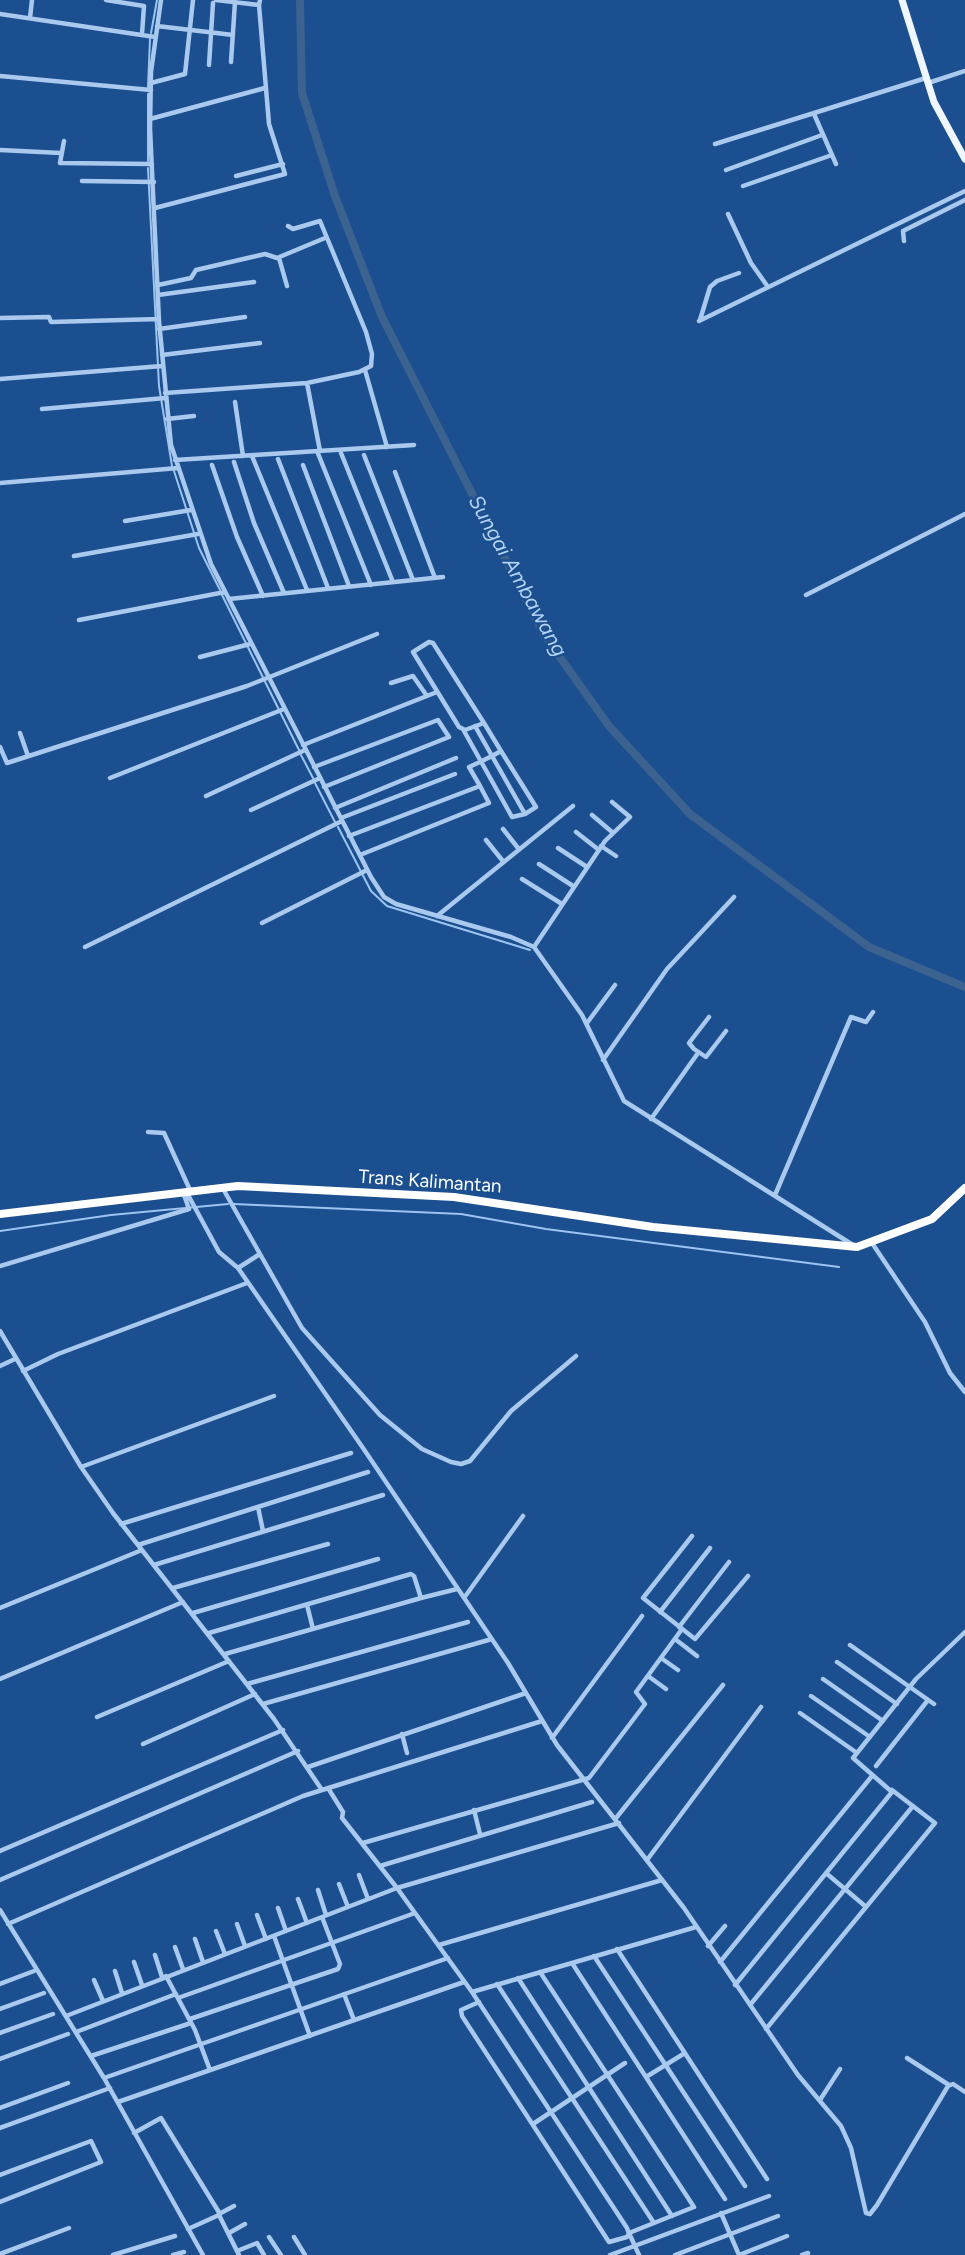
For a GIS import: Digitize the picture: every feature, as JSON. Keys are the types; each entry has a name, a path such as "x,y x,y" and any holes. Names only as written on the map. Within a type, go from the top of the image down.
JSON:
{"highway":[{"name":"Trans Kalimantan","path":"0,1214 221,1186 454,1197 653,1227 857,1247 872,1244 932,1219 965,1188"}],"main road":[{"path":"902,0 944,126 965,159"}],"street":[{"path":"30,18 32,0"},
{"path":"106,0 144,6 142,34"},
{"path":"161,0 155,37 150,119 159,329 167,419 175,460 198,534 281,711 314,767 316,780 324,787 360,855 363,872 388,900 521,940 534,947 587,1023 624,1101 857,1247"},
{"path":"151,83 185,74 193,0"},
{"path":"231,62 237,1"},
{"path":"155,208 285,174 270,131 260,5 237,1 215,2 209,65"},
{"path":"0,14 155,37"},
{"path":"157,26 233,35"},
{"path":"715,144 965,71"},
{"path":"0,76 151,90"},
{"path":"150,119 265,88"},
{"path":"814,114 836,164"},
{"path":"726,170 822,135"},
{"path":"64,141 60,163 152,164"},
{"path":"0,150 61,153"},
{"path":"743,186 832,155"},
{"path":"236,176 283,164"},
{"path":"82,181 154,182"},
{"path":"738,273 717,281 710,287 699,321 965,191"},
{"path":"904,241 903,230 965,200"},
{"path":"728,214 751,263 768,286"},
{"path":"42,410 307,383 365,370 372,359 366,332 318,220 293,229 288,226"},
{"path":"158,285 191,278 196,270 265,254 279,258 325,238"},
{"path":"279,258 287,286"},
{"path":"158,295 254,282"},
{"path":"0,318 49,317 51,322 159,319"},
{"path":"159,329 245,317"},
{"path":"162,355 260,343"},
{"path":"0,379 162,366"},
{"path":"365,370 387,447"},
{"path":"307,383 319,451 371,585"},
{"path":"235,402 243,456"},
{"path":"167,419 194,416"},
{"path":"175,460 414,445"},
{"path":"341,453 393,582"},
{"path":"364,455 413,580"},
{"path":"252,456 307,590"},
{"path":"278,459 328,588"},
{"path":"234,462 254,523 284,593"},
{"path":"212,465 237,537 263,596"},
{"path":"303,465 349,586"},
{"path":"0,483 177,468"},
{"path":"395,472 435,578"},
{"path":"125,521 191,510"},
{"path":"806,595 965,514"},
{"path":"74,556 198,534"},
{"path":"229,599 443,578"},
{"path":"79,620 225,592"},
{"path":"0,747 5,763 265,679 377,634"},
{"path":"429,642 433,643 536,804 536,808 513,818 464,730 437,692 413,652 429,642"},
{"path":"201,657 250,644"},
{"path":"391,682 413,676 427,696"},
{"path":"206,796 302,749 437,692"},
{"path":"110,778 281,711"},
{"path":"314,767 438,720 449,737 324,787"},
{"path":"464,730 484,723"},
{"path":"475,726 525,814"},
{"path":"20,733 27,756"},
{"path":"360,855 488,805 470,767 501,751"},
{"path":"334,808 456,758"},
{"path":"85,947 341,820 454,774"},
{"path":"251,810 316,780"},
{"path":"349,836 480,786"},
{"path":"534,947 600,848 612,832 630,817 611,802"},
{"path":"436,916 572,806"},
{"path":"592,815 612,832"},
{"path":"503,829 518,848"},
{"path":"576,832 616,856"},
{"path":"486,840 502,860"},
{"path":"558,848 587,867"},
{"path":"539,864 573,886"},
{"path":"262,923 363,872"},
{"path":"522,879 562,904"},
{"path":"603,1061 667,969 734,897"},
{"path":"587,1023 615,985"},
{"path":"775,1195 851,1017 866,1022 873,1012"},
{"path":"709,1017 689,1044 698,1053 706,1057 726,1031"},
{"path":"651,1119 698,1053"},
{"path":"148,1132 164,1133 190,1205 219,1252 238,1268 492,1639 552,1738 662,1880 797,2075 848,2139 866,2213 869,2214 949,2085"},
{"path":"221,1186 302,1328 380,1415 422,1449 451,1462 461,1464 470,1461 511,1411 576,1356"},
{"path":"0,1266 190,1205"},
{"path":"872,1244 925,1322 950,1373 965,1392"},
{"path":"238,1268 260,1254"},
{"path":"23,1371 58,1354 247,1283"},
{"path":"0,1332 81,1467 121,1524 283,1730 343,1812 342,1818 465,1981 629,2233 639,2255"},
{"path":"0,1366 15,1359"},
{"path":"81,1467 139,1443 274,1396"},
{"path":"121,1524 351,1453"},
{"path":"138,1545 368,1472"},
{"path":"154,1565 383,1495"},
{"path":"258,1507 263,1531"},
{"path":"464,1598 523,1516"},
{"path":"692,1536 643,1598 680,1628 698,1640 748,1576"},
{"path":"173,1588 328,1544"},
{"path":"660,1612 710,1548"},
{"path":"0,1608 142,1550"},
{"path":"193,1613 378,1559"},
{"path":"363,1843 589,1778 645,1704 636,1692 729,1562"},
{"path":"209,1633 411,1574 421,1598"},
{"path":"225,1654 457,1589"},
{"path":"0,1679 183,1602"},
{"path":"307,1605 313,1629"},
{"path":"552,1738 642,1616"},
{"path":"247,1684 468,1622"},
{"path":"766,2029 935,1823 853,1762 857,1753 910,1687 965,1632"},
{"path":"263,1704 492,1639"},
{"path":"674,1639 696,1656"},
{"path":"850,1645 934,1704"},
{"path":"661,1658 678,1670"},
{"path":"97,1717 229,1661"},
{"path":"837,1662 897,1704"},
{"path":"648,1676 666,1689"},
{"path":"823,1679 883,1721"},
{"path":"66,2016 397,1888 618,1821 723,1685"},
{"path":"308,1767 402,1733 527,1693"},
{"path":"143,1744 255,1694"},
{"path":"811,1696 870,1737"},
{"path":"876,1766 928,1700"},
{"path":"647,1860 761,1707"},
{"path":"800,1713 857,1753"},
{"path":"8,1924 325,1789 542,1721"},
{"path":"0,1852 283,1730"},
{"path":"402,1733 407,1753"},
{"path":"0,1880 298,1751"},
{"path":"720,1963 872,1776"},
{"path":"735,1985 892,1790"},
{"path":"380,1866 592,1802"},
{"path":"750,2005 914,1806"},
{"path":"474,1810 480,1834"},
{"path":"826,1873 866,1906"},
{"path":"359,1875 368,1899"},
{"path":"439,1945 662,1880"},
{"path":"339,1884 348,1907"},
{"path":"91,2056 339,1968 317,1890"},
{"path":"298,1899 307,1923"},
{"path":"278,1908 286,1931"},
{"path":"0,1910 110,2088 203,2255"},
{"path":"76,2032 415,1913"},
{"path":"257,1915 266,1939"},
{"path":"237,1924 246,1946"},
{"path":"708,1946 725,1926"},
{"path":"472,1992 696,1927"},
{"path":"216,1931 225,1954"},
{"path":"274,1936 310,2036"},
{"path":"195,1939 203,1962"},
{"path":"175,1947 183,1969"},
{"path":"617,1949 768,2179"},
{"path":"155,1955 164,1977 177,1996 201,2044 210,2070"},
{"path":"594,1956 745,2186"},
{"path":"104,2078 448,1958"},
{"path":"134,1962 142,1985"},
{"path":"572,1963 725,2199"},
{"path":"0,1984 34,1971"},
{"path":"115,1971 122,1993"},
{"path":"479,2002 460,2013 609,2242 627,2237 629,2233 694,2207 540,1972"},
{"path":"518,1978 672,2216"},
{"path":"94,1980 103,2001"},
{"path":"118,2102 465,1981"},
{"path":"497,1984 654,2223"},
{"path":"0,2009 44,1993"},
{"path":"344,1994 354,2020"},
{"path":"0,2033 52,2014"},
{"path":"0,2059 68,2034"},
{"path":"646,2077 685,2053"},
{"path":"907,2058 965,2092"},
{"path":"533,2124 625,2063"},
{"path":"820,2101 840,2069"},
{"path":"0,2108 68,2083"},
{"path":"0,2128 110,2088"},
{"path":"134,2133 161,2118 219,2214 238,2253 256,2243 264,2255"},
{"path":"0,2175 91,2141 101,2162 0,2202"},
{"path":"610,2255 769,2196"},
{"path":"188,2228 234,2206"},
{"path":"721,2213 739,2255 787,2236"},
{"path":"675,2255 778,2216"},
{"path":"229,2233 245,2224"},
{"path":"0,2254 69,2228"},
{"path":"113,2255 175,2236"},
{"path":"269,2237 281,2255"},
{"path":"294,2237 305,2255"},
{"path":"173,2255 184,2252"}],"waterway":[{"path":"151,33 157,0"},
{"name":"Sungai Ambawang","path":"300,0 302,93 335,196 382,317 544,635 609,726 690,814 869,947 965,987"},
{"path":"148,87 150,39"},
{"path":"148,94 148,161"},
{"path":"148,168 159,386 172,466"},
{"path":"174,471 199,548 220,590"},
{"path":"222,595 299,750"},
{"path":"301,755 313,778"},
{"path":"315,783 335,822"},
{"path":"338,827 371,891 387,906 530,950"},
{"path":"0,1231 111,1215 228,1204"},
{"path":"234,1204 461,1214 546,1229 839,1267"}]}
